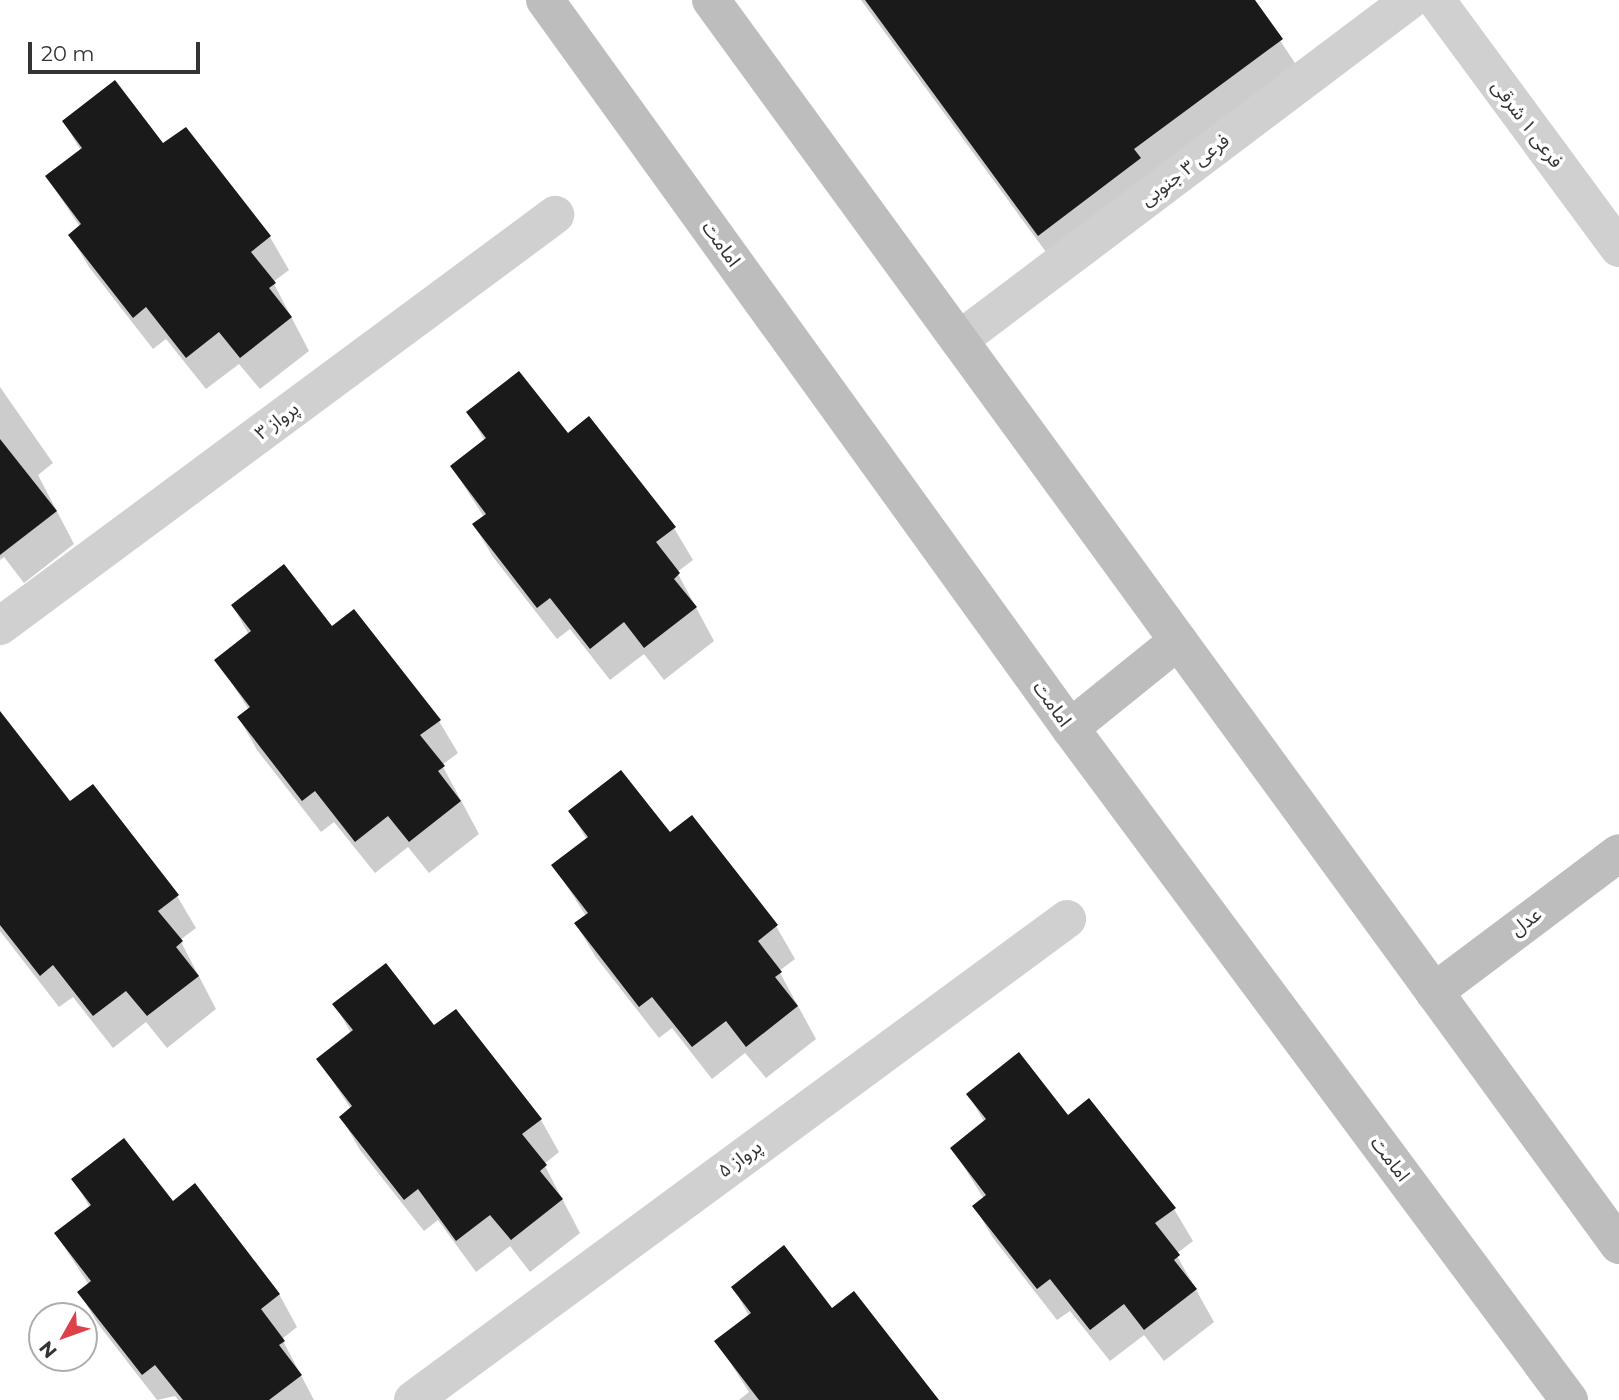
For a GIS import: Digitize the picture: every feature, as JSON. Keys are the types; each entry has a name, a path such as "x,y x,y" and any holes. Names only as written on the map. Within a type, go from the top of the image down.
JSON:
{"main road":[{"name":"امامت","path":"545,0 1070,729 1569,1400"},
{"path":"711,0 1619,1245"},
{"path":"1070,729 1178,641"},
{"name":"عدل","path":"1434,992 1619,853"}],"street":[{"name":"فرعی ۳ جنوبی","path":"959,340 1410,0"},
{"name":"فرعی ۱ شرقی","path":"1436,0 1619,248"},
{"name":"پرواز ۳","path":"0,626 555,215"},
{"name":"پرواز ۵","path":"414,1400 1067,919"}],"building":[{"path":"865,0 1255,0 1283,39 1134,149 1141,158 1038,236"},
{"path":"115,80 163,143 186,127 271,236 251,252 276,283 269,288 292,317 240,358 219,332 186,358 146,307 133,318 68,235 81,224 45,176 82,148 62,121"},
{"path":"519,371 568,433 589,416 676,527 656,542 680,573 674,579 697,607 644,648 624,622 590,649 550,598 537,608 472,524 486,514 450,466 486,438 466,412"},
{"path":"0,439 57,511 0,555"},
{"path":"284,564 332,626 354,609 441,720 420,735 445,766 438,771 461,801 409,842 388,816 355,842 315,791 302,801 237,717 250,707 214,660 251,631 231,605"},
{"path":"0,711 70,801 93,784 179,895 158,911 183,941 176,947 199,976 147,1016 126,991 93,1016 53,965 40,976 0,925"},
{"path":"621,770 670,832 692,815 778,925 758,941 782,972 775,977 798,1006 746,1047 726,1021 692,1047 652,997 639,1007 574,923 588,913 551,865 588,837 568,811"},
{"path":"386,963 434,1025 456,1009 542,1119 522,1134 547,1165 540,1171 563,1199 511,1240 490,1215 456,1241 418,1189 404,1200 339,1117 352,1106 316,1059 353,1030 332,1004"},
{"path":"1019,1052 1068,1115 1089,1098 1176,1208 1155,1223 1180,1255 1174,1260 1197,1289 1144,1330 1124,1304 1090,1330 1050,1279 1037,1289 972,1206 986,1195 950,1148 986,1119 966,1094"},
{"path":"124,1138 173,1201 195,1183 280,1294 261,1309 285,1341 279,1345 302,1375 269,1400 183,1400 155,1365 142,1375 98,1319 98,1302 85,1302 77,1292 91,1281 54,1233 91,1205 71,1179"},
{"path":"784,1245 832,1308 854,1291 939,1400 759,1400 714,1341 751,1313 731,1287"}]}
